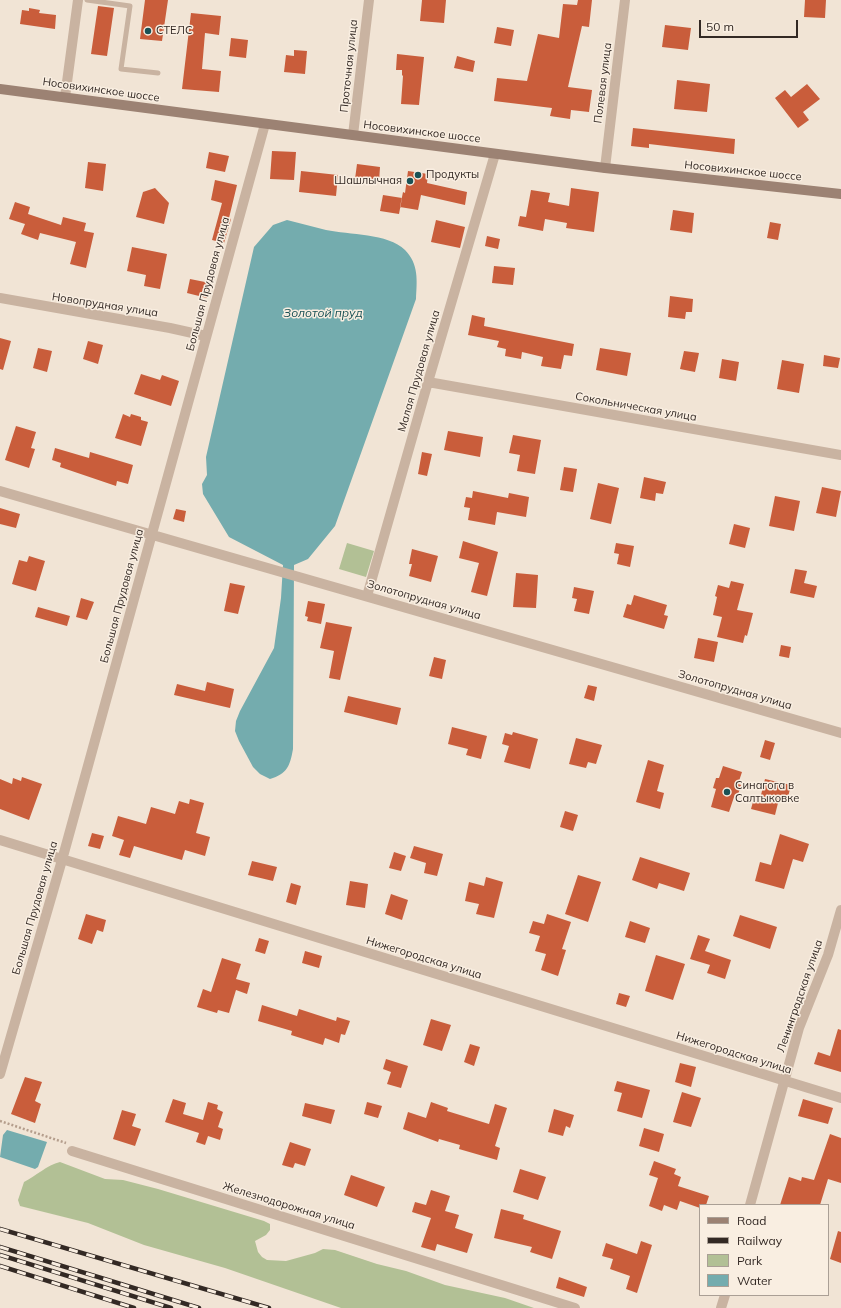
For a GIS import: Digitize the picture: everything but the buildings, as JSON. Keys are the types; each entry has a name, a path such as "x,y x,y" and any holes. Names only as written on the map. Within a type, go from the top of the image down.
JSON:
{"main road":[{"name":"Носовихинское шоссе","path":"0,88 353,136 605,168 841,194"}],"street":[{"path":"65,97 78,0"},
{"name":"Проточная улица","path":"353,136 368,0"},
{"name":"Полевая улица","path":"605,168 624,0"},
{"name":"Большая Прудовая улица","path":"0,1074 62,860 265,124"},
{"name":"Малая Прудовая улица","path":"368,596 428,382 495,154"},
{"name":"Новопрудная улица","path":"0,298 170,328 206,336"},
{"name":"Сокольническая улица","path":"428,382 841,455"},
{"name":"Золотопрудная улица","path":"0,491 841,733"},
{"name":"Нижегородская улица","path":"0,840 841,1098"},
{"name":"Ленинградская улица","path":"750,1204 799,1028 828,955 841,910"},
{"name":"Железнодорожная улица","path":"72,1151 575,1308"},
{"path":"721,1308 725,1296"}],"lane":[{"path":"87,0 130,6 121,69 158,73"}],"path":[{"path":"0,1121 65,1142 72,1151"}],"green space":[{"path":"347,543 374,551 366,577 339,569"},
{"path":"60,1162 105,1179 123,1180 158,1189 264,1221 270,1224 270,1230 266,1235 255,1241 258,1252 267,1260 286,1261 315,1253 323,1249 335,1250 377,1264 406,1271 445,1285 505,1298 534,1308 341,1308 225,1268 144,1245 88,1223 20,1206 18,1200 24,1182 55,1163"}],"water":[{"name":"Золотой пруд","path":"287,220 335,232 389,240 398,244 410,255 413,261 417,286 416,299 335,526 308,559 294,565 293,749 291,760 284,772 270,779 260,774 253,767 235,731 236,721 240,711 274,648 281,598 283,565 229,537 203,494 202,484 207,475 206,457 254,247 273,225"},
{"path":"7,1130 47,1142 38,1167 35,1169 0,1157 3,1135"}],"railway":[{"path":"0,1229 269,1308"},
{"path":"0,1247 199,1308"},
{"path":"0,1255 171,1308"},
{"path":"0,1266 134,1308"}],"place":[{"name":"СТЕЛС","path":"148,31"},
{"name":"Продукты","path":"418,175"},
{"name":"Шашлычная","path":"410,181"},
{"name":"Синагога в Салтыковке","path":"727,792"}]}
